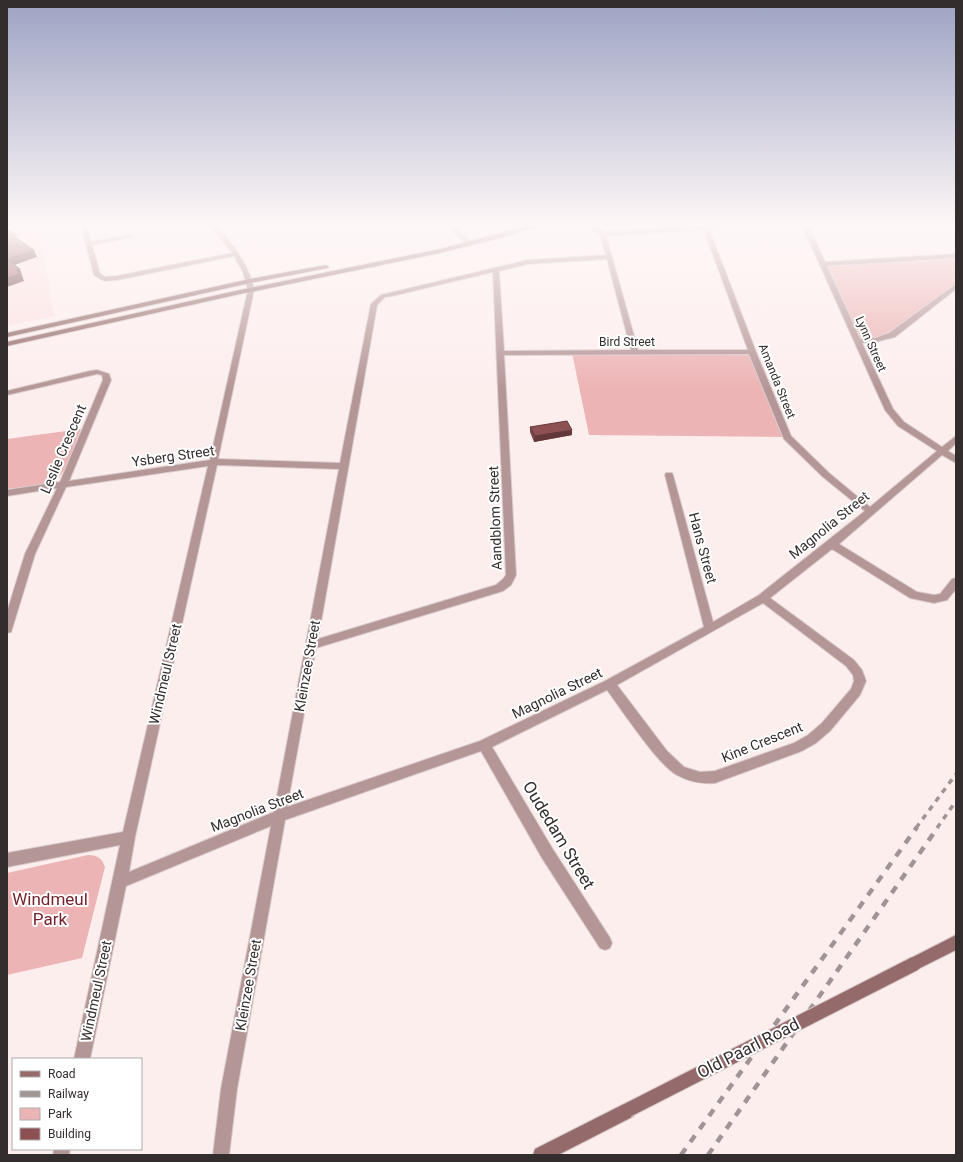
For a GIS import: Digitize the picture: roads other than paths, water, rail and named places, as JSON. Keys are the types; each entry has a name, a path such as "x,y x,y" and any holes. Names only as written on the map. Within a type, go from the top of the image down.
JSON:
{"street":[{"path":"7,334 260,279"},
{"path":"7,344 298,279"},
{"name":"Kleinzee Street","path":"221,1155 229,1089 374,304 383,296 453,279"},
{"name":"Aandblom Street","path":"311,645 499,588 507,582 511,575 512,563 497,279"},
{"path":"615,279 634,353"},
{"name":"Amanda Street","path":"722,279 787,437 826,475 870,511"},
{"name":"Lynn Street","path":"831,279 889,410 900,424 956,460"},
{"name":"Windmeul Street","path":"82,1058 120,882 128,837 214,462 251,290 250,281"},
{"path":"857,341 875,340 892,335 956,286"},
{"name":"Bird Street","path":"501,353 752,352"},
{"name":"Leslie Crescent","path":"7,392 90,373 101,373 107,376 107,380 62,485 30,554 7,629"},
{"name":"Magnolia Street","path":"120,882 280,816 484,745 609,684 710,629 763,598 832,544 956,439"},
{"name":"Ysberg Street","path":"7,493 214,462 344,466"},
{"name":"Hans Street","path":"668,475 710,629"},
{"path":"832,544 914,595 934,599 943,597 956,582"},
{"name":"Kine Crescent","path":"609,684 663,755 680,771 700,778 715,777 798,747 812,739 826,727 856,692 860,681 858,673 850,663 763,598"},
{"name":"Oudedam Street","path":"484,745 547,853 605,943"},
{"path":"7,860 128,837"},
{"name":"Old Paarl Road","path":"541,1155 956,942"}],"railway":[{"path":"916,828 956,774"},
{"path":"937,828 956,801"},
{"path":"681,1155 917,827"},
{"path":"708,1155 938,827"}],"park label":[{"name":"Windmeul Park","path":"50,909"}]}
